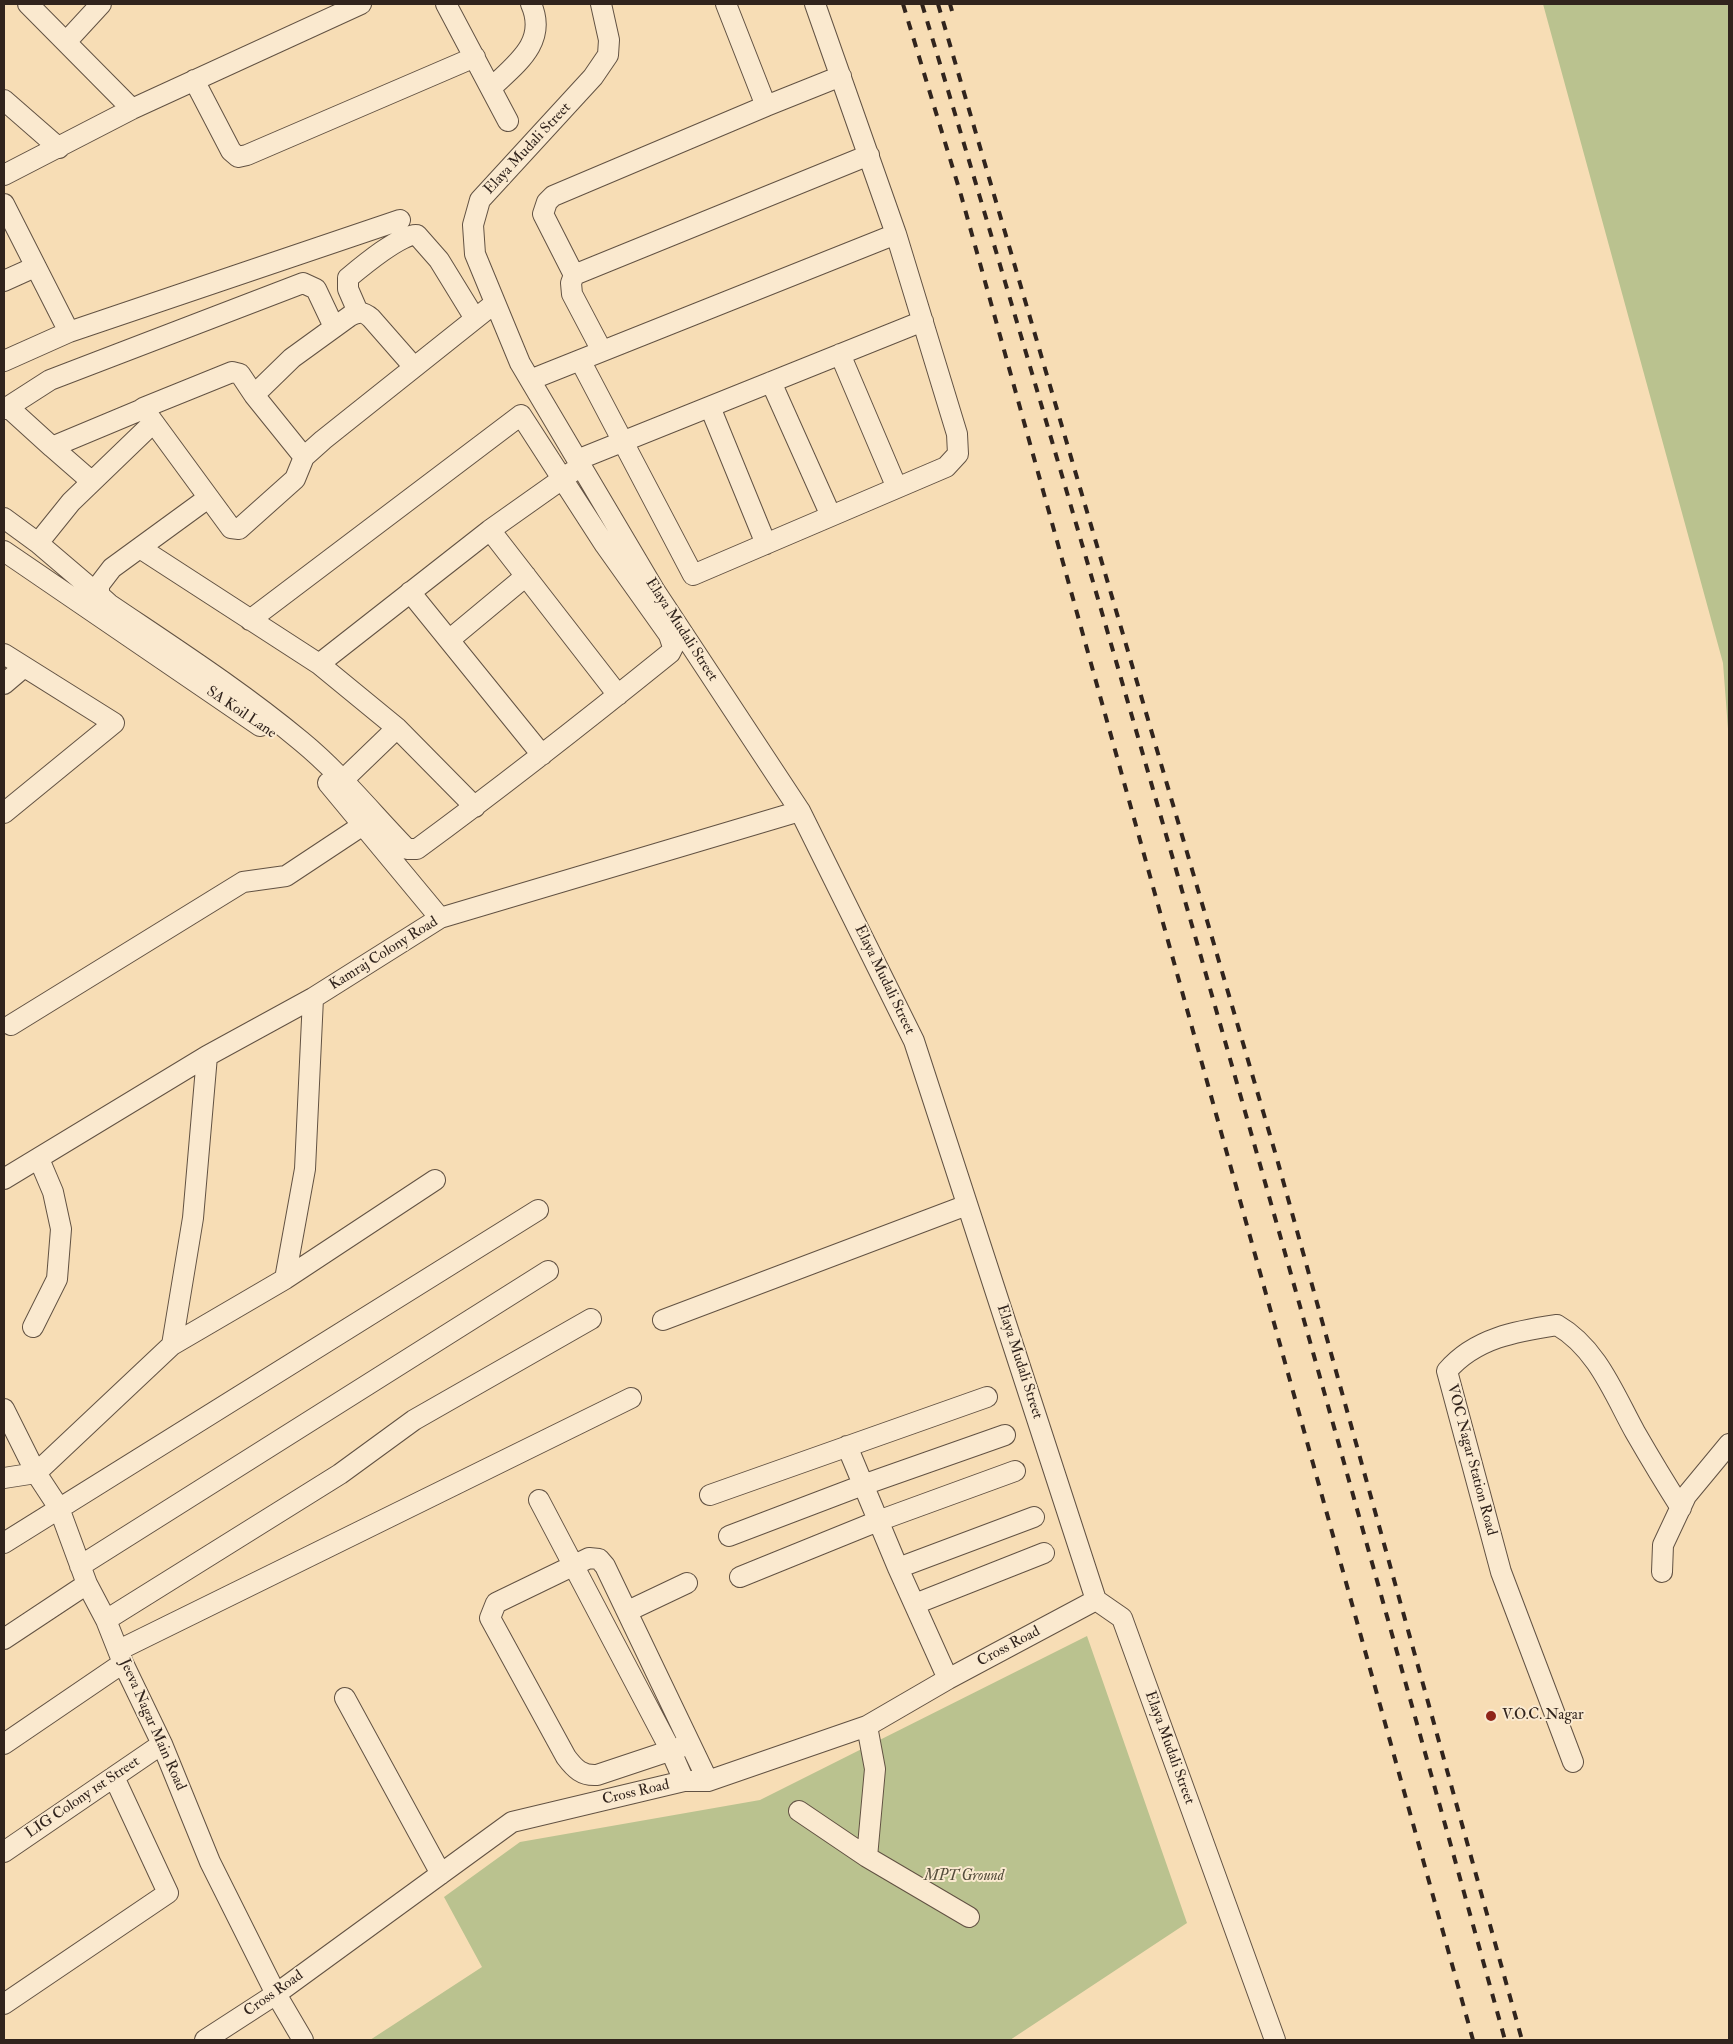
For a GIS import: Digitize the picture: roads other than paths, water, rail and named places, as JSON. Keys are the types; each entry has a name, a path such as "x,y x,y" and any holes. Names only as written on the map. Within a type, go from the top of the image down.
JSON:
{"street":[{"path":"28,4 132,109"},
{"path":"66,42 101,4"},
{"path":"4,175 132,109 360,4"},
{"path":"446,4 508,121"},
{"path":"491,88 524,56 535,37 538,24 531,4"},
{"name":"Elaya Mudali Street","path":"601,4 610,40 608,55 594,77 480,200 473,225 475,254 520,363 655,591 800,811 914,1041 1096,1600 1122,1618 1275,2040"},
{"path":"726,4 766,106"},
{"path":"580,360 693,575 946,467 958,454 957,434 896,234 815,4"},
{"path":"194,80 231,151 238,157 247,155 475,57"},
{"path":"574,275 543,214 547,202 553,196 841,76"},
{"path":"4,100 58,148"},
{"path":"602,352 572,294 571,283 574,275 869,155"},
{"path":"4,204 68,332"},
{"path":"4,361 68,332 400,220"},
{"path":"358,312 348,289 348,278 399,241 412,234 417,235 439,260 474,317"},
{"path":"530,380 896,234"},
{"path":"4,281 35,267"},
{"path":"91,482 6,408 50,380 303,283 316,289 334,327"},
{"path":"148,416 231,528 239,529 295,479 304,457 323,440 474,317 495,303"},
{"path":"254,395 292,358 358,312 365,313 371,318 414,367"},
{"path":"318,664 490,530 562,479 579,463 623,442 923,321"},
{"path":"840,354 897,488"},
{"path":"52,447 148,416 232,372 240,374 254,395 304,457"},
{"path":"771,382 830,516"},
{"path":"710,407 766,544"},
{"path":"4,518 38,542 109,604 221,681 301,741 343,780 407,849 412,851 475,807 618,695 670,653 672,642 521,415 250,620"},
{"path":"38,542 148,416"},
{"path":"99,595 99,585 112,568 208,498"},
{"path":"490,530 618,695"},
{"path":"140,548 318,664 397,728 475,807"},
{"name":"SA Koil Lane","path":"4,551 308,759 440,918"},
{"path":"449,640 526,576"},
{"path":"410,592 542,755"},
{"path":"4,654 114,723 4,813"},
{"path":"4,684 24,667"},
{"path":"343,780 397,728"},
{"name":"Kamraj Colony Road","path":"4,1179 207,1056 313,998 440,918 800,811"},
{"path":"11,1025 243,882 286,876 362,825"},
{"path":"286,1278 305,1169 313,998"},
{"path":"172,1345 193,1218 207,1056"},
{"path":"33,1327 57,1279 61,1229 53,1192 39,1159"},
{"path":"4,1478 36,1473 172,1345 286,1278 435,1180"},
{"path":"663,1320 967,1205"},
{"path":"4,1543 538,1210"},
{"path":"4,1639 84,1575 548,1271"},
{"path":"106,1620 340,1474 414,1420 591,1319"},
{"name":"VOC Nagar Station Road","path":"1573,1762 1501,1572 1447,1371 1456,1360 1484,1342 1503,1335 1557,1326 1574,1335 1594,1358 1654,1466 1680,1508"},
{"path":"710,1495 987,1397"},
{"path":"4,1744 121,1656 632,1398"},
{"name":"Jeeva Nagar Main Road","path":"4,1409 36,1473 59,1508 84,1575 162,1744 210,1862 276,1994 303,2040"},
{"path":"729,1536 863,1484 1005,1435"},
{"path":"1662,1572 1663,1545 1686,1496 1729,1444"},
{"path":"847,1446 898,1568 948,1679"},
{"path":"740,1577 878,1521 1015,1471"},
{"path":"539,1500 670,1750 684,1781"},
{"path":"898,1568 1034,1517"},
{"path":"915,1604 1044,1553"},
{"path":"690,1744 597,1775 587,1776 575,1769 566,1757 490,1618 496,1603 574,1567 589,1558 599,1559 605,1566 628,1611 708,1781"},
{"path":"628,1611 687,1584"},
{"name":"Cross Road","path":"205,2040 276,1994 512,1822 684,1781 708,1781 867,1726 948,1679 1096,1600"},
{"path":"344,1698 441,1874"},
{"path":"867,1726 875,1769 868,1857"},
{"name":"LIG Colony 1st Street","path":"4,1852 162,1744"},
{"path":"4,2004 168,1893 114,1777"},
{"path":"799,1810 868,1857 969,1917"}],"railway":[{"path":"903,4 961,195 1473,2040"},
{"path":"922,4 1073,512 1146,766 1291,1275 1505,2040"},
{"path":"938,4 1277,1159 1522,2040"},
{"path":"950,4 952,11"}],"place":[{"name":"V.O.C. Nagar","path":"1491,1716"}],"park label":[{"name":"MPT Ground","path":"964,1877"}]}
